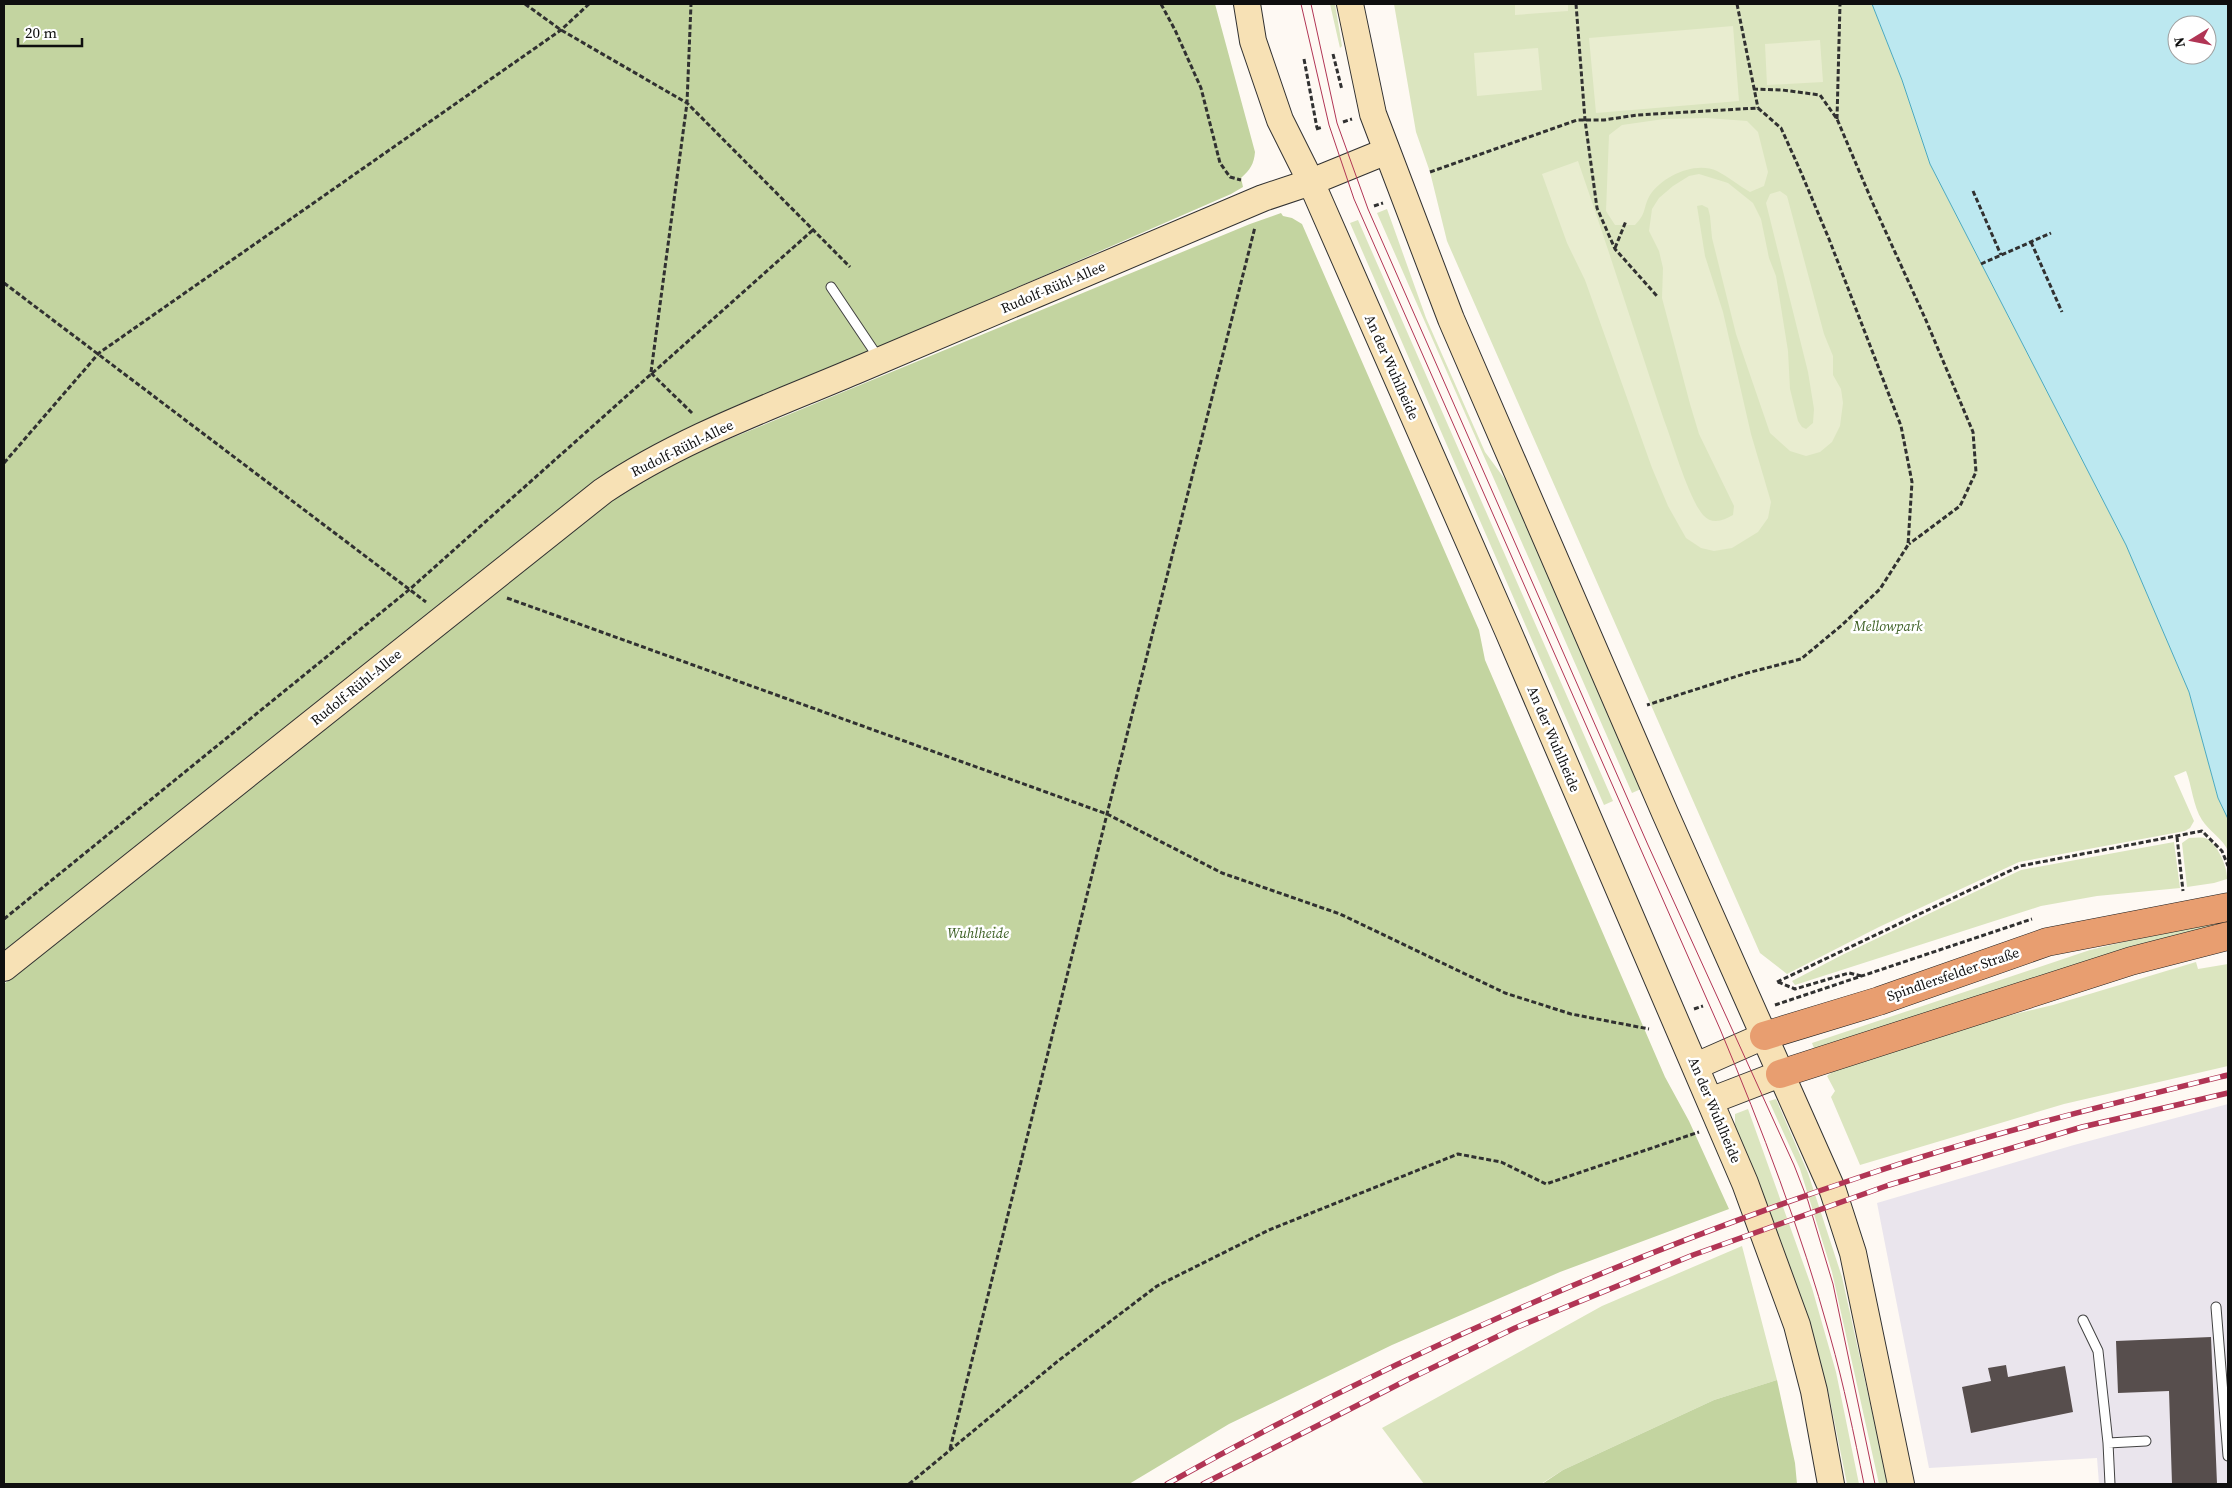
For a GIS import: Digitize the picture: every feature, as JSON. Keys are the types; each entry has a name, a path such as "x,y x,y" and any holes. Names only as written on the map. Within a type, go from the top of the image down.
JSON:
{"highway":[{"name":"Spindlersfelder Straße","path":"1764,1036 1879,1001 2047,942 2223,908"},
{"path":"1780,1074 2131,961 2226,937"}],"main road":[{"name":"An der Wuhlheide","path":"1246,4 1253,41 1280,120 1311,182 1508,631 1745,1183 1797,1325 1814,1391 1831,1484"},
{"path":"1350,4 1373,114 1455,328 1833,1192 1853,1253 1901,1484"},
{"name":"Rudolf-Rühl-Allee","path":"4,968 480,588 603,491 632,471 682,446 1263,198 1311,182 1387,151"},
{"name":"Spindlersfelder Straße","path":"1696,1066 1764,1036"},
{"path":"1710,1101 1755,1082 1780,1074"}],"lane":[{"path":"831,287 880,361"},
{"path":"2216,1307 2228,1456"},
{"path":"2083,1320 2098,1351 2108,1443 2110,1484"},
{"path":"2108,1443 2146,1441"}],"path":[{"path":"525,4 561,30 687,103 814,228 850,267"},
{"path":"4,463 99,353 561,30 589,4"},
{"path":"651,373 687,103 691,4"},
{"path":"1161,4 1201,88 1220,163 1230,177 1241,180"},
{"path":"1576,4 1585,120 1598,208 1615,249 1658,296"},
{"path":"1737,4 1758,108 1781,128 1800,170 1829,238 1900,426 1912,482 1908,545"},
{"path":"1838,119 1840,4"},
{"path":"1333,54 1343,98"},
{"path":"1304,59 1317,128"},
{"path":"1647,705 1738,676 1801,659 1842,625 1880,589 1908,545 1960,506 1976,472 1973,432 1926,318 1874,206 1838,119 1820,95 1782,90 1754,90"},
{"path":"1430,172 1577,120 1604,120 1684,112 1758,108"},
{"path":"1346,113 1348,120"},
{"path":"1311,130 1323,127"},
{"path":"1973,192 2001,255"},
{"path":"950,1449 1106,814 1263,198"},
{"path":"1615,249 1626,220"},
{"path":"4,919 410,589 814,228"},
{"path":"1981,264 2051,233"},
{"path":"2031,242 2062,312"},
{"path":"4,283 410,589 444,617"},
{"path":"651,373 692,413"},
{"path":"480,588 1106,814 1222,873 1340,914 1505,992 1571,1014 1648,1029"},
{"path":"1772,1006 1794,997 1862,976 1849,973 1795,989 1777,982 2020,866 2202,831 2222,851 2228,866"},
{"path":"2177,837 2184,897"},
{"path":"1694,1009 1703,1006"},
{"path":"909,1484 1058,1361 1157,1286 1269,1230 1458,1154 1501,1162 1546,1184 1701,1131"}],"shaded area":[{"path":"2228,1104 2228,1484 2099,1484 2097,1458 1929,1468 1877,1203 2074,1145"}],"green space":[{"path":"4,4 1215,4 1255,152 1251,166 1241,178 1243,187 1231,194 676,436 4,955"},
{"path":"1330,4 1335,4 1342,46 1340,48"},
{"name":"Mellowpark","path":"1394,4 1872,4 1902,80 1930,164 2126,545 2189,692 2218,798 2228,819 2228,851 2199,814 2186,771 2174,776 2194,821 2190,828 2185,831 2019,862 1879,927 1787,974 1760,953 1447,241 1430,172 1416,132"},
{"path":"1515,4 1568,4 1568,11 1515,15"},
{"path":"1733,26 1739,101 1596,113 1589,38"},
{"path":"1820,40 1823,82 1767,85 1765,44"},
{"path":"1538,48 1542,90 1477,96 1474,53"},
{"path":"1707,118 1747,121 1758,132 1768,172 1764,186 1750,192 1717,171 1708,168 1690,169 1671,176 1656,188 1650,195 1641,217 1635,225 1615,225 1606,211 1609,135 1622,125 1664,119"},
{"path":"1578,161 1681,469 1697,507 1706,518 1714,521 1733,515 1734,506 1699,434 1690,404 1662,298 1663,268 1659,251 1649,231 1652,209 1659,198 1673,186 1689,176 1699,174 1728,183 1753,203 1761,219 1769,258 1776,276 1788,351 1790,389 1798,421 1806,429 1813,423 1814,409 1808,372 1766,203 1770,194 1780,191 1787,196 1824,334 1833,356 1833,375 1841,389 1843,403 1840,426 1832,442 1820,452 1806,456 1790,451 1770,433 1736,334 1712,238 1708,208 1702,205 1697,206 1705,256 1723,312 1751,434 1771,502 1768,518 1758,532 1732,548 1714,551 1701,548 1686,538 1668,506 1652,468 1585,280 1567,243 1542,174"},
{"path":"1387,209 1426,318 1485,452 1507,482 1641,789 1632,793 1377,213"},
{"name":"Wuhlheide","path":"1281,213 1283,216 1292,218 1302,224 1479,630 1485,660 1665,1077 1689,1121 1729,1209 1560,1272 1392,1345 1229,1424 1129,1484 4,1484 4,984 631,485 693,454 1250,224"},
{"path":"1358,220 1613,801 1604,805 1350,223"},
{"path":"2189,838 2205,838 2214,845 2224,862 2227,879 2187,887 2182,843"},
{"path":"2174,842 2180,888 2097,896 2041,906 1795,985 1792,981 1842,955 2021,870"},
{"path":"2215,920 2218,928 1815,1051 1812,1043 2090,950"},
{"path":"2196,962 2198,969 2228,964 2228,1066 2064,1104 1860,1165 1831,1097 1835,1091 1827,1076 1842,1065 1965,1026 2053,1005"},
{"path":"1776,1099 1808,1173 1842,1277 1888,1484 1879,1484 1832,1272 1800,1169 1769,1101"},
{"path":"1748,1109 1812,1288 1836,1372 1859,1484 1847,1484 1828,1390 1801,1302 1735,1129 1735,1114"},
{"path":"1742,1246 1777,1380 1714,1400 1563,1470 1541,1484 1424,1484 1382,1428 1602,1306"},
{"path":"1777,1380 1795,1463 1797,1484 1542,1484 1563,1470 1714,1400"}],"water":[{"path":"1872,4 2228,4 2228,819 2218,798 2189,692 2126,545 1930,164 1902,80"}],"building":[{"path":"2211,1337 2217,1484 2172,1484 2169,1391 2118,1393 2116,1341"},
{"path":"2006,1365 2008,1377 2065,1366 2073,1412 1971,1433 1962,1387 1991,1381 1988,1368"}],"tram line":[{"path":"1301,4 1329,125 1354,199 1720,1029 1766,1142 1794,1219 1819,1297 1844,1391 1864,1484"},
{"path":"1311,4 1337,123 1368,209 1648,845 1794,1165 1808,1201 1833,1284 1875,1484"}],"railway":[{"path":"1167,1484 1251,1438 1421,1353 1595,1276 1684,1241 1773,1207 1908,1161 2091,1109 2228,1075"},
{"path":"1203,1484 1407,1380 1515,1328 1693,1255 1889,1185 2082,1127 2228,1093"}]}
